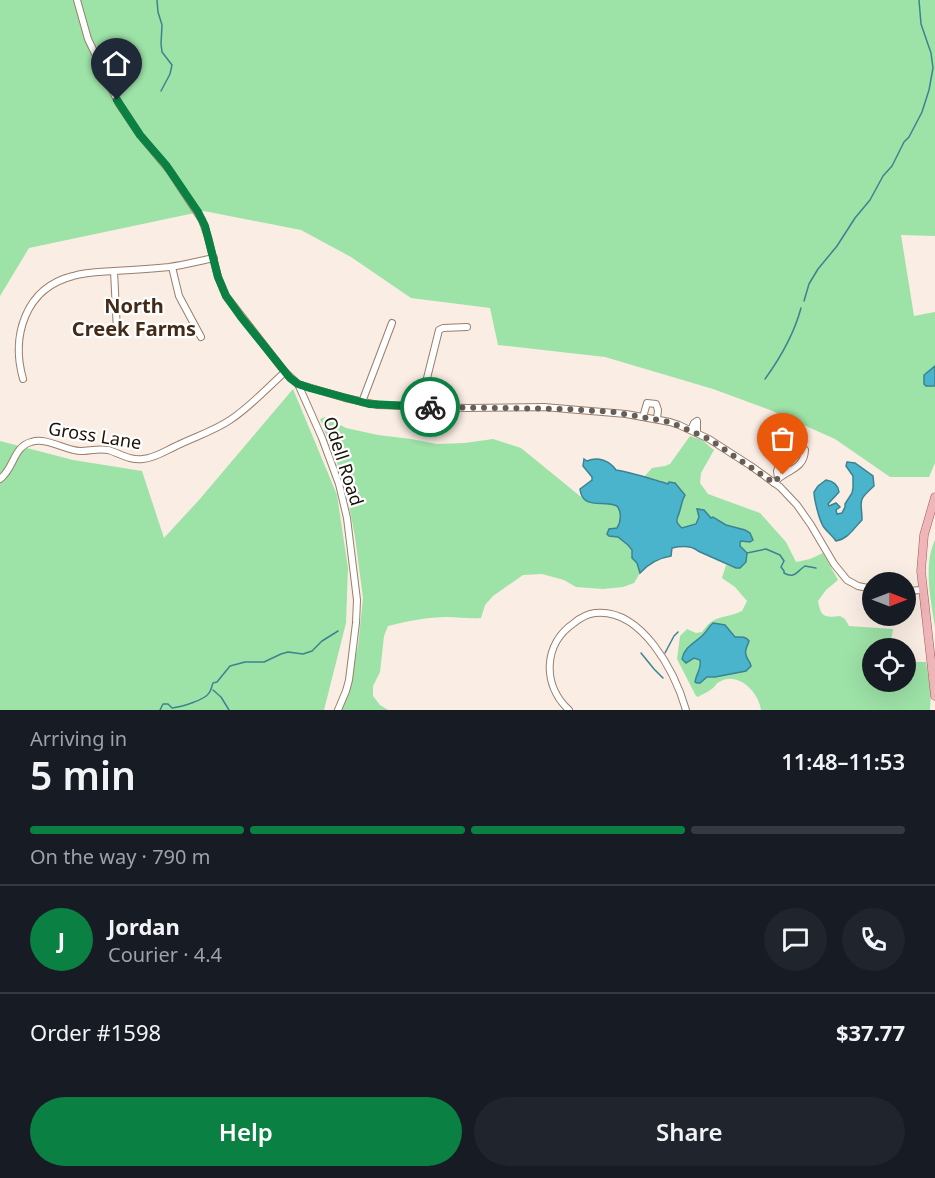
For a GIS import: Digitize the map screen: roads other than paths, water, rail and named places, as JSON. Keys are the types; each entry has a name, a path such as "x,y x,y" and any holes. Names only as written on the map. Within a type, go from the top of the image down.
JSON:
{"main road":[{"path":"935,497 922,544 921,571 935,696"}],"street":[{"name":"Odell Road","path":"77,0 88,39 117,100 140,135 166,165 198,212 205,226 218,277 226,296 285,372 298,384 331,463 349,530 357,613 349,680 338,710"},
{"path":"23,379 19,357 21,330 26,313 45,290 66,278 84,273 172,267 214,258"},
{"path":"172,267 179,296 201,337"},
{"path":"114,271 117,331"},
{"path":"362,402 392,323"},
{"path":"420,406 440,328 467,327"},
{"name":"Gross Lane","path":"0,479 8,473 21,448 31,442 45,442 77,451 106,450 138,460 155,456 231,420 285,372"},
{"path":"298,384 378,405 468,408 544,407 613,412 670,422 694,431 776,480 811,525 834,564 847,580 862,587"},
{"path":"643,417 647,403 656,404 657,419"},
{"path":"776,480 802,462 805,450"},
{"path":"776,480 779,465 784,465 790,471"},
{"path":"916,590 922,590"},
{"path":"569,710 552,687 550,672 552,653 565,630 581,618 597,613 610,614 627,621 654,644 674,677 686,710"}],"water":[{"path":"935,366 935,386 926,386 924,375"},
{"path":"584,459 587,461 603,460 616,470 668,484 669,482 675,483 685,495 677,519 679,525 682,528 696,524 699,517 697,509 704,510 711,518 726,525 745,530 750,533 753,540 740,543 747,553 746,562 740,568 736,568 686,546 672,548 671,556 654,562 640,573 628,545 618,537 607,534 609,529 617,528 619,508 611,504 589,502 582,496 580,489 592,480 583,466"},
{"path":"847,462 855,463 873,476 874,486 862,499 862,520 847,536 836,541 821,523 814,492 826,480 835,483 839,492 828,504 829,506 836,503 840,507 836,510 837,514 842,513 853,488 853,476 846,466"},
{"path":"713,623 725,625 735,637 748,639 746,653 751,666 746,671 707,677 697,683 695,682 700,660 694,658 686,663 682,659 683,655 687,648"}],"waterway":[{"path":"157,0 162,25 162,52 172,65 161,91"},
{"path":"804,301 809,284 818,269 870,200 922,112 933,68 931,53 921,24 919,0"},
{"path":"765,379 786,345 801,308"},
{"path":"747,553 766,549 780,555 784,561 781,567 788,575 795,574 805,566 816,568"},
{"path":"160,710 163,704 168,704 172,708 187,705 207,696 213,683 217,682 230,666 245,662 264,662 288,652 303,654 312,651 322,641 338,631"},
{"path":"665,653 678,632"},
{"path":"641,653 663,678"},
{"path":"213,690 221,697 229,710"}],"district":[{"name":"North Creek Farms","path":"134,316"}]}
